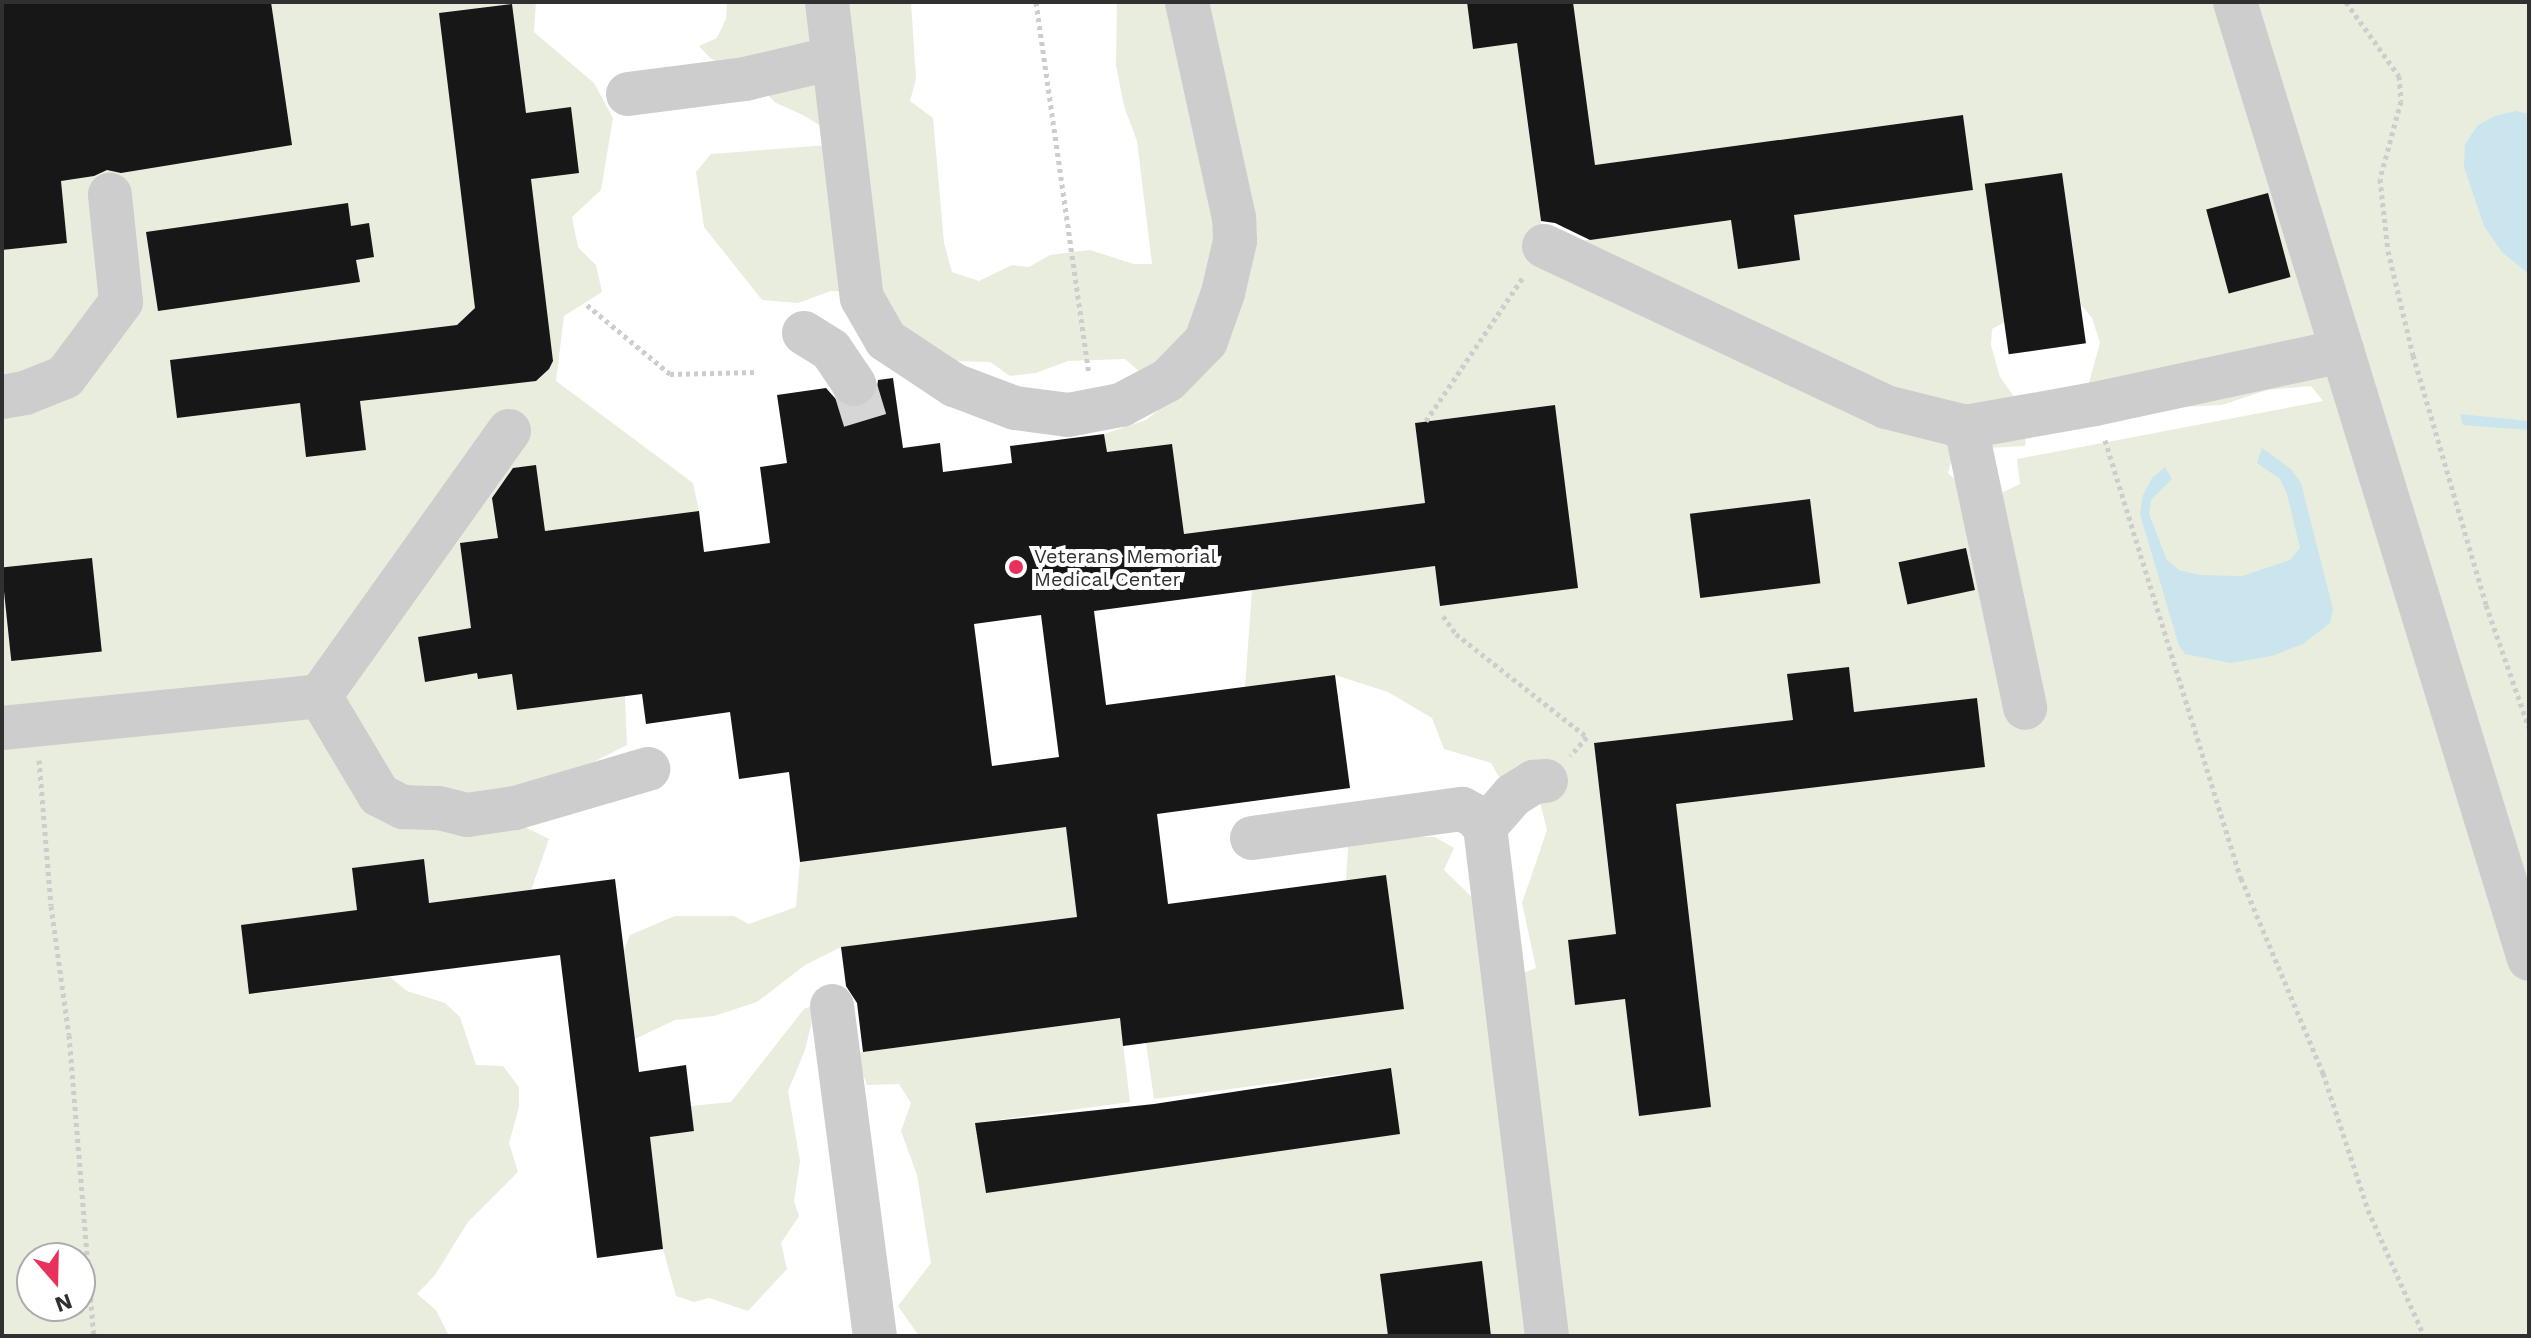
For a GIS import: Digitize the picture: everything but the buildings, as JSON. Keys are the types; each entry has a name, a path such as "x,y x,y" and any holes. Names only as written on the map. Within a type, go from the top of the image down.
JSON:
{"lane":[{"path":"827,2 862,298 886,340 954,385 1015,408 1041,414 1095,412 1146,394 1189,362 1206,341 1216,318 1235,241 1234,218 1187,2"},
{"path":"2235,2 2529,959"},
{"path":"628,94 745,79 834,58"},
{"path":"2,397 25,393 65,377 121,302 110,195"},
{"path":"1544,246 1886,407 1966,427 2095,404 2342,351"},
{"path":"804,333 831,350 854,384"},
{"path":"1966,427 2025,708"},
{"path":"19,725 320,696 509,431"},
{"path":"320,696 379,795 403,807 439,808 467,815 515,808 648,769"},
{"path":"1485,827 1513,795 1534,782 1546,781"},
{"path":"1252,838 1462,809 1475,816 1485,827 1547,1336"},
{"path":"832,1006 875,1336"}],"path":[{"path":"1036,2 1095,412"},
{"path":"2346,2 2399,76 2401,101 2380,179 2388,251 2413,355 2486,605 2529,728"},
{"path":"1426,421 1544,246"},
{"path":"587,305 670,374 756,372"},
{"path":"2095,404 2241,878 2323,1073 2368,1210 2424,1336"},
{"path":"1443,616 1456,634 1587,737 1546,781"},
{"path":"19,725 51,906 69,1035 94,1336"}],"shaded area":[{"path":"271,2 536,2 534,32 594,83 613,118 601,190 572,217 578,247 596,265 602,292 564,316 556,381 693,483 699,511 460,543 478,679 512,674 517,710 625,696 627,745 560,779 521,825 549,839 531,890 429,903 423,859 352,868 357,910 246,925 261,993 390,977 407,991 445,1003 460,1017 476,1065 503,1066 519,1087 519,1107 509,1143 518,1172 468,1222 435,1275 417,1294 436,1310 449,1336 2,1336 2,250 67,242 50,80 275,33"},
{"path":"727,2 911,2 916,79 910,101 933,118 944,243 952,272 979,281 1012,265 1029,267 1050,255 1090,250 1134,264 1152,264 1137,141 1124,106 1116,65 1117,2 1467,2 1473,49 1517,43 1544,246 1731,220 1739,269 1800,260 1794,215 1973,190 1963,115 1595,165 1573,2 2529,2 2529,1336 919,1336 898,1306 931,1263 917,1175 901,1131 911,1103 899,1084 867,1085 855,1053 1120,1018 1130,1102 975,1123 986,1193 1390,1068 1154,1099 1146,1043 1403,1008 1386,876 1346,881 1348,847 1435,837 1454,848 1444,870 1478,903 1512,977 1536,968 1522,903 1547,830 1539,799 1499,777 1491,763 1444,749 1432,718 1388,692 1335,675 1245,687 1252,590 1435,566 1555,405 1415,423 1425,503 1184,534 1172,444 1107,452 1104,434 1146,420 1162,407 1165,394 1125,359 1068,361 1036,373 1010,376 990,362 949,361 927,351 873,293 831,291 798,303 762,300 704,227 696,172 711,154 828,145 827,130 776,103 759,87 710,58 699,46 717,38 726,19","holes":["2062,173 2081,305 2092,318 2100,343 2088,386 2181,407 2222,405 2267,390 2311,386 2323,401 2017,459 2020,484 2001,493 1967,490 1948,473 1951,462 1988,448 2025,446 2028,416 2000,377 1991,345 1992,329 2005,322","1849,667 1854,712 1977,698 1985,767 1676,804 1711,1107 1639,1115 1625,999 1575,1004 1568,940 1616,934 1594,744 1793,720 1788,674"]},
{"path":"1066,827 1077,917 841,947 805,965 757,1002 714,1016 675,1020 635,1039 624,950 630,935 675,916 734,916 749,924 796,907 800,862"},
{"path":"816,1004 805,1050 788,1091 800,1161 794,1201 799,1216 781,1243 787,1269 748,1311 709,1298 694,1302 676,1296 663,1249 650,1137 694,1131 691,1106 731,1102 804,1009"}],"water":[{"path":"2516,111 2529,114 2529,274 2502,252 2484,226 2464,167 2465,144 2478,125 2495,116"},
{"path":"2460,414 2529,421 2529,430 2463,425"},
{"path":"2262,448 2291,469 2301,483 2333,609 2330,623 2303,644 2272,656 2231,663 2185,654 2179,646 2140,514 2143,495 2152,478 2165,467 2172,479 2151,500 2149,514 2167,560 2179,570 2199,575 2242,576 2290,560 2300,548 2287,494 2280,479 2257,463"}],"tunnel":[{"path":"854,384 865,420"}],"place":[{"name":"Veterans Memorial Medical Center","path":"1016,567"}]}
